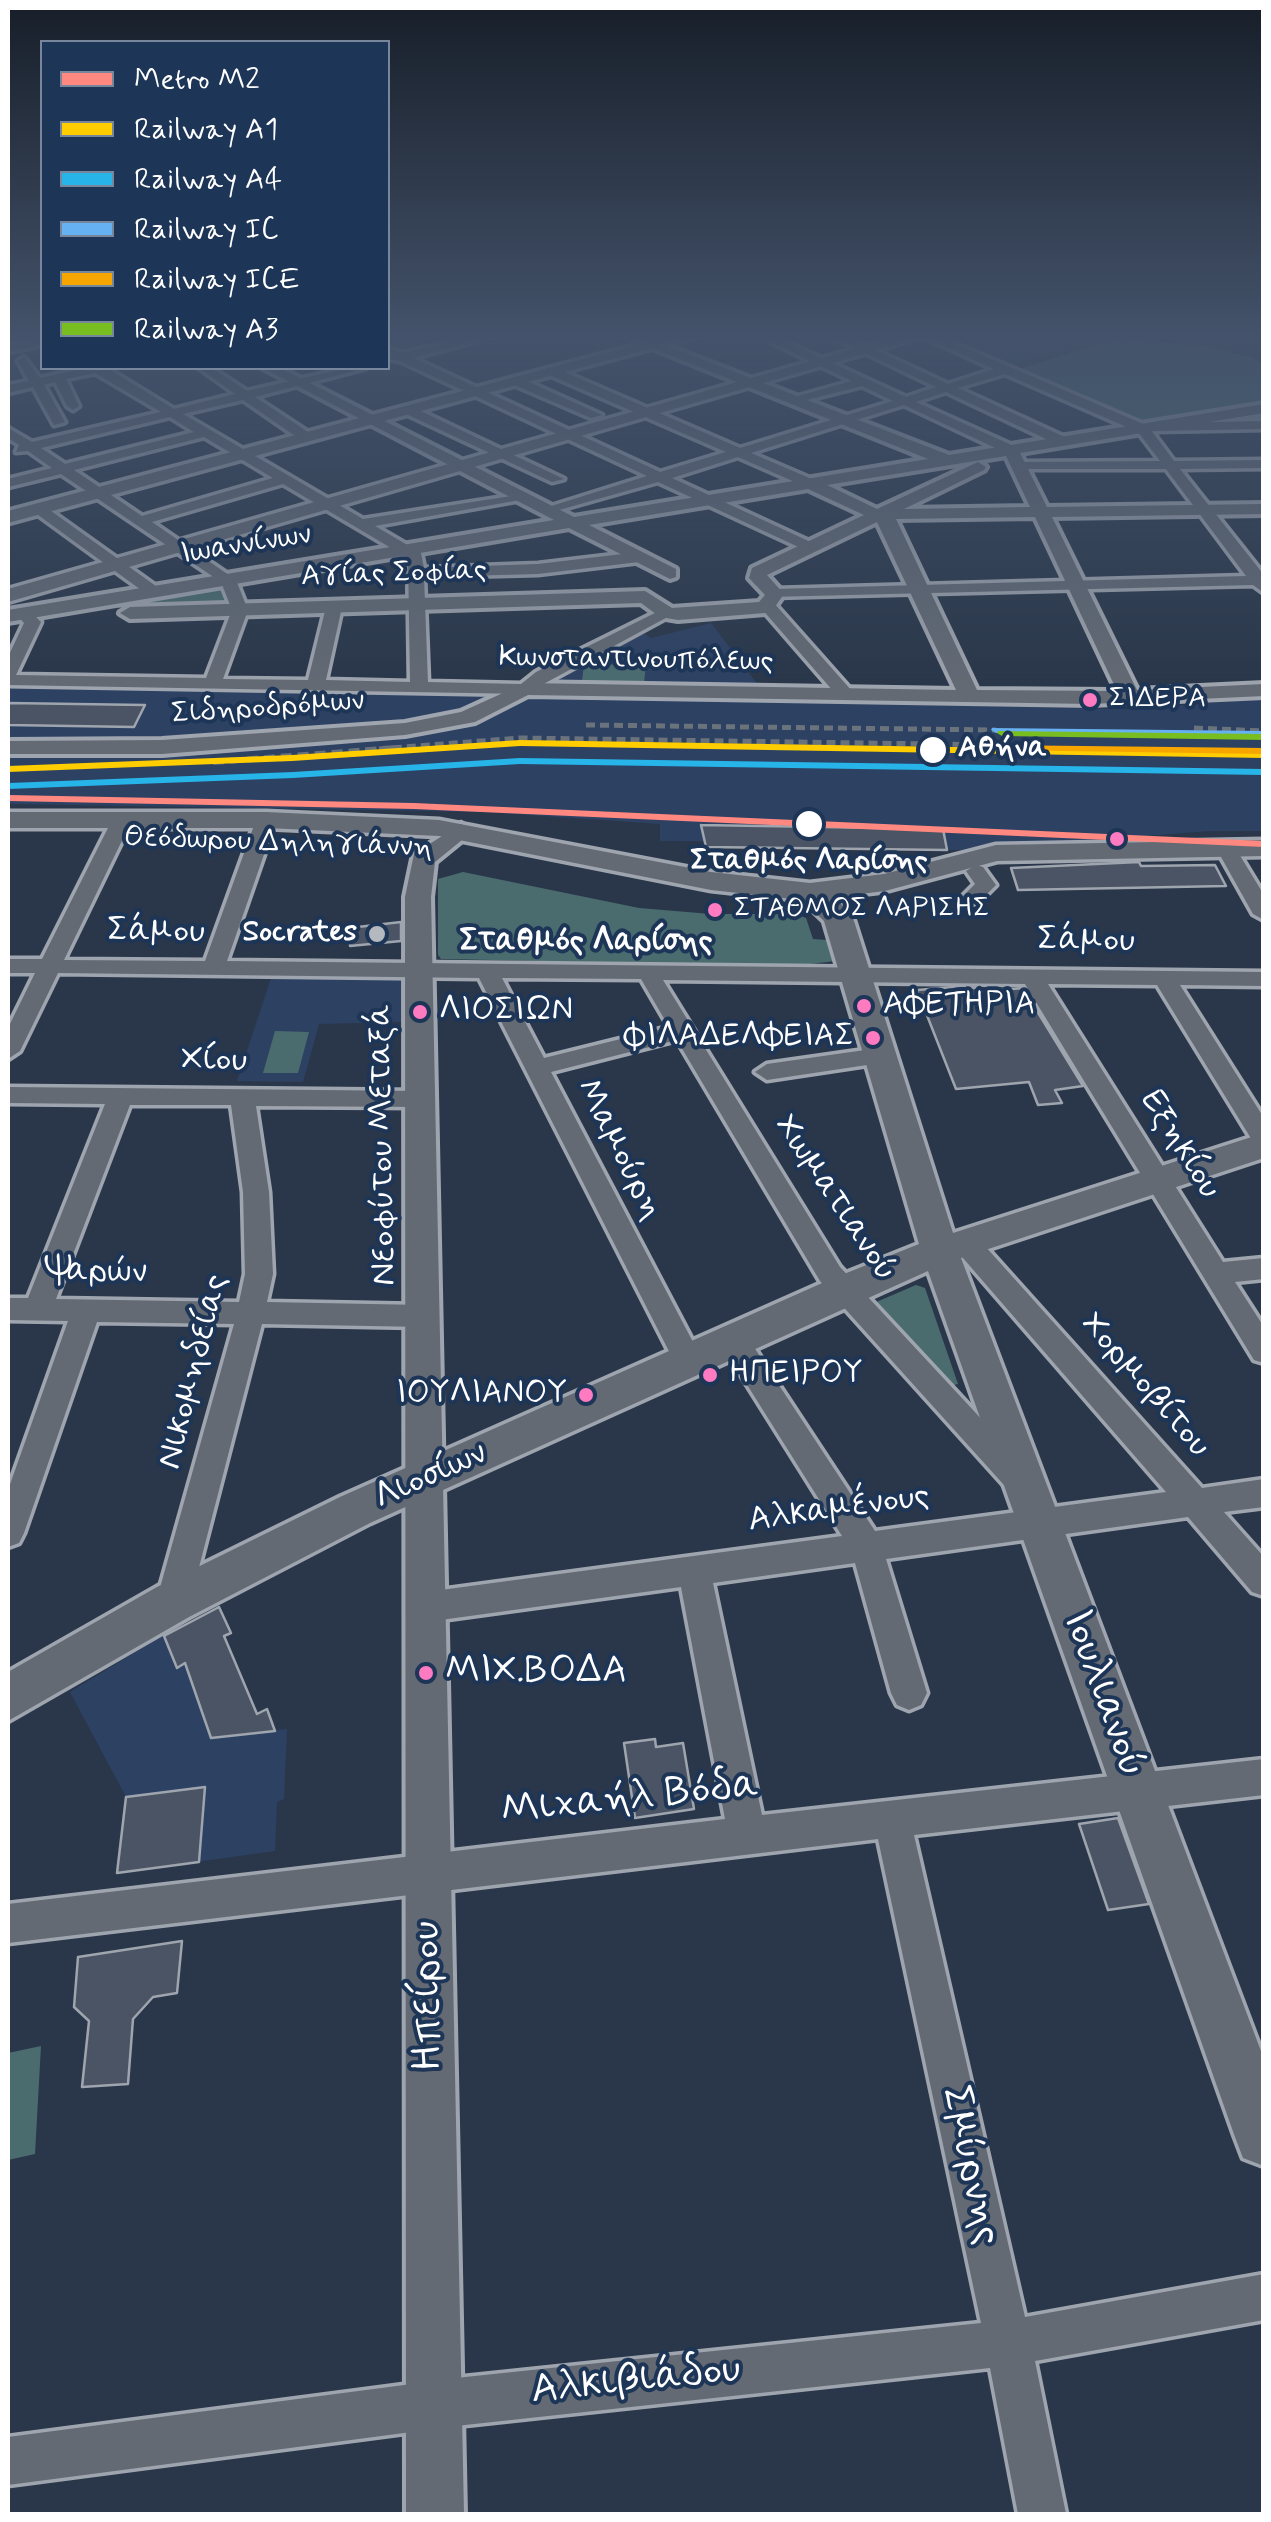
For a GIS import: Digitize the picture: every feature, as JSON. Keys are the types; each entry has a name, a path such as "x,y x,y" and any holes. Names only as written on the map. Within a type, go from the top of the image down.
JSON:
{"main road":[{"path":"8,517 247,453"},
{"path":"12,607 117,564 509,453"},
{"name":"Θεόδωρου Δηληγιάννη","path":"8,820 118,829 462,832 820,900 974,885 1046,853"},
{"name":"Θεόδωρου Δηληγιάννη","path":"8,838 118,829"},
{"name":"Θεόδωρου Δηληγιάννη","path":"263,830 436,847 706,904 789,910 972,857 1046,853"},
{"path":"1046,853 1264,848"},
{"name":"Ιουλιανού","path":"820,900 840,923 879,1056 953,1247 1033,1506 1264,2137"},
{"name":"Λιοσίων","path":"8,1698 173,1602 424,1478 843,1290 953,1247 1264,1142"}],"street":[{"path":"38,453 228,580 240,610 213,683"},
{"path":"8,483 125,453"},
{"path":"436,453 670,573 648,588 645,597 667,613"},
{"path":"501,453 557,479"},
{"path":"606,453 810,547"},
{"path":"550,512 740,453 809,483 888,520 970,697"},
{"path":"927,453 946,460 984,464"},
{"path":"1006,453 1016,458 1130,697"},
{"name":"Ιωαννίνων","path":"113,606 154,592 404,550 946,460 1016,458 1032,453"},
{"path":"1163,453 1261,583"},
{"path":"242,454 416,556 418,686"},
{"path":"846,695 771,600 758,572 984,464 1016,458 1264,464"},
{"path":"138,521 284,480"},
{"path":"360,524 524,498"},
{"path":"40,509 154,592"},
{"path":"879,514 1264,509"},
{"path":"417,573 538,570 639,557"},
{"path":"525,689 542,676 667,613 730,612 771,600 923,589 1261,583"},
{"name":"Αγίας Σοφίας","path":"12,607 240,610 645,597"},
{"path":"8,677 34,622 12,607"},
{"path":"316,685 334,607"},
{"name":"Κωνσταντινουπόλεως","path":"8,677 970,697 1130,697 1264,690"},
{"name":"Σιδηροδρόμων","path":"8,748 162,748 405,728 467,717 525,689"},
{"path":"8,1051 118,829"},
{"path":"214,968 263,830"},
{"path":"436,847 462,832"},
{"name":"Νεοφύτου Μεταξά","path":"424,1478 419,970 421,868 436,847"},
{"path":"1226,848 1264,914"},
{"name":"Σάμου","path":"8,966 1264,979"},
{"name":"Μαμούρη","path":"487,971 688,1361"},
{"name":"Χωματιανού","path":"648,973 843,1290 1033,1506"},
{"name":"Εξηκίου","path":"1032,977 1264,1352"},
{"path":"1164,978 1264,1142"},
{"path":"537,1068 684,1031"},
{"path":"767,1072 879,1056"},
{"name":"Χίου","path":"8,1094 421,1099"},
{"path":"38,1310 121,1096"},
{"name":"Νικομηδείας","path":"173,1602 252,1314 258,1274 258,1222 242,1097"},
{"name":"Χορμοβίτου","path":"953,1247 1196,1501 1264,1581"},
{"path":"1218,1274 1264,1268"},
{"name":"Ψαρών","path":"8,1310 423,1316"},
{"path":"8,1533 16,1485 86,1310"},
{"path":"734,1340 866,1546 909,1692"},
{"name":"Ηπείρου","path":"424,1478 435,2514"},
{"name":"Αλκαμένους","path":"426,1607 866,1546 1033,1506 1196,1501 1264,1493"},
{"path":"694,1571 747,1834"},
{"name":"Μιχαήλ Βόδα","path":"8,1924 428,1870 1264,1776"},
{"name":"Σμύρνης","path":"892,1818 1042,2514"},
{"name":"Αλκιβιάδου","path":"8,2461 434,2406 1008,2343 1264,2297"}],"shaded area":[{"path":"711,623 759,686 563,683 559,677 644,633 651,638"},
{"path":"8,686 1126,709 1263,699 1263,831 1210,831 964,850 706,847 704,841 660,841 660,824 485,812 8,804"},
{"path":"271,978 406,978 404,1022 319,1024 303,1082 237,1081"},
{"path":"219,1607 224,1637 256,1713 267,1709 275,1730 287,1729 284,1799 277,1802 275,1851 117,1873 126,1797 70,1692 163,1635"}],"green space":[{"path":"224,584 232,607 117,608 126,601"},
{"path":"584,664 646,665 644,683 582,681"},
{"path":"463,872 639,908 711,914 796,914 806,918 813,939 827,940 836,961 793,966 441,959 438,879"},
{"path":"275,1031 309,1032 298,1073 263,1073"},
{"path":"916,1285 925,1288 958,1384 950,1386 874,1303"},
{"path":"41,2046 35,2154 8,2160 8,2053"}],"building":[{"path":"8,703 145,705 134,727 8,725"},
{"path":"701,825 943,829 947,850 706,847"},
{"path":"1139,862 1141,866 1215,865 1226,886 1018,890 1011,868"},
{"name":"Socrates","path":"401,922 401,941 350,946 349,928"},
{"path":"976,988 978,992 1023,988 1083,1086 1055,1090 1062,1103 1038,1105 1029,1082 956,1089 917,990"},
{"path":"219,1607 231,1633 224,1636 257,1714 267,1709 275,1731 211,1738 185,1663 177,1668 164,1636"},
{"path":"655,1739 656,1747 683,1743 694,1809 635,1818 624,1743"},
{"path":"205,1787 199,1862 117,1873 126,1797"},
{"path":"1118,1818 1149,1904 1108,1910 1079,1824"},
{"path":"182,1941 177,1993 153,1997 133,2019 128,2084 82,2087 89,2021 74,2007 78,1957"}],"railway":[{"path":"586,725 996,730"},
{"path":"1194,728 1264,731"},
{"path":"365,750 520,738 1001,745"},
{"path":"213,762 397,748"}],"metro line":[{"name":"Μ2","path":"8,798 414,806 1264,844"}],"rail line":[{"name":"IC","path":"996,730 1264,734"},
{"name":"A3","path":"1002,733 1264,737"},
{"name":"A1","path":"8,769 292,758 520,743 1264,755"},
{"name":"ICE","path":"996,747 1264,751"},
{"name":"A4","path":"9,786 520,761 1264,772"}],"place":[{"name":"ΣΙΔΕΡΑ","path":"1090,700"},
{"name":"Αθήνα","path":"933,750"},
{"name":"Σταθμός Λαρίσης","path":"809,824"},
{"name":"ΣΤΑΘΜΟΣ ΛΑΡΙΣΗΣ","path":"715,910"},
{"name":"Socrates","path":"377,934"},
{"name":"ΑΦΕΤΗΡΙΑ","path":"864,1006"},
{"name":"ΛΙΟΣΙΩΝ","path":"420,1012"},
{"name":"ΦΙΛΑΔΕΛΦΕΙΑΣ","path":"873,1038"},
{"name":"ΗΠΕΙΡΟΥ","path":"710,1375"},
{"name":"ΙΟΥΛΙΑΝΟΥ","path":"586,1395"},
{"name":"ΜΙΧ.ΒΟΔΑ","path":"426,1673"}],"district":[{"name":"Σταθμός Λαρίσης","path":"586,943"}]}
